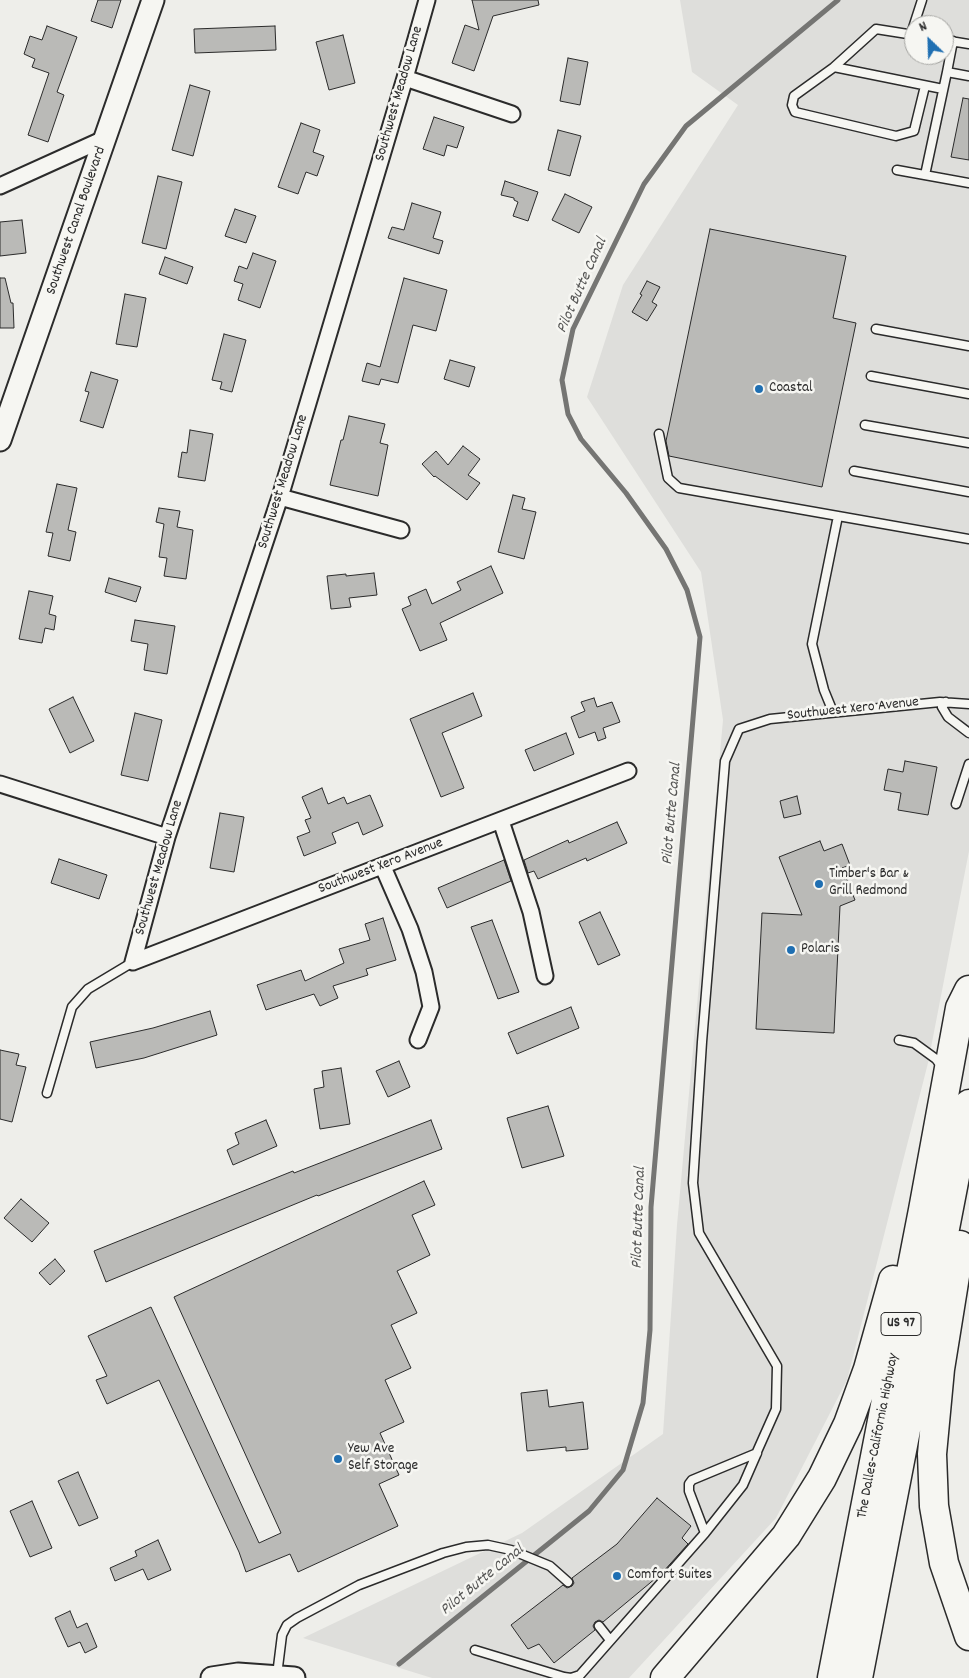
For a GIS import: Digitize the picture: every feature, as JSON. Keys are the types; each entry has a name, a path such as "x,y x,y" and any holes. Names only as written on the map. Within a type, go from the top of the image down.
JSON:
{"highway":[{"name":"The Dalles-California Highway","path":"832,1678 923,1210 960,1008 969,990"},
{"name":"The Dalles-California Highway","path":"858,1678 969,1104"},
{"path":"969,1189 940,1368 932,1454 934,1506 944,1563 969,1636"},
{"path":"665,1678 786,1536 822,1478 848,1424 868,1369 895,1272 923,1210"}],"main road":[{"name":"Southwest Canal Boulevard","path":"0,437 153,0"},
{"path":"212,1678 238,1674 285,1677"}],"street":[{"name":"Southwest Meadow Lane","path":"133,962 167,837 280,497 427,0"},
{"path":"405,78 512,114"},
{"path":"0,186 106,138"},
{"path":"280,497 401,530"},
{"name":"Southwest Xero Avenue","path":"133,962 628,772"},
{"path":"0,784 167,837"},
{"path":"501,821 531,912 545,976"},
{"path":"383,867 410,929 424,972 431,1007 418,1040"}],"lane":[{"path":"918,15 922,0"},
{"path":"904,34 876,29 837,65 794,96 792,104 795,112 896,136 914,131 926,86"},
{"path":"954,41 969,44"},
{"path":"837,65 834,67 944,90"},
{"path":"925,176 948,65"},
{"path":"947,72 969,76"},
{"path":"898,170 969,184"},
{"path":"876,329 969,346"},
{"path":"871,376 969,394"},
{"path":"865,425 969,443"},
{"path":"658,434 668,478 679,488 969,539"},
{"path":"854,470 969,492"},
{"path":"833,712 824,690 812,644 838,516"},
{"path":"946,702 942,708 948,717 969,733"},
{"name":"Southwest Xero Avenue","path":"756,1454 776,1409 777,1366 699,1233 693,1183 702,1042 725,761 739,729 770,719 946,702 969,704"},
{"path":"956,804 969,764"},
{"path":"47,1093 72,1008 88,989 133,962"},
{"path":"899,1040 914,1042 936,1059 948,1074"},
{"path":"705,1533 689,1491 689,1484 692,1480 756,1454"},
{"path":"475,1650 564,1677 571,1678 580,1675 705,1533 743,1485 756,1454"},
{"path":"285,1677 282,1635 287,1625 296,1618 359,1585 443,1553 466,1546 488,1545 511,1550 550,1566 568,1582"},
{"path":"599,1626 610,1640"}],"shaded area":[{"path":"680,0 969,0 969,851 928,1063 847,1380 776,1518 629,1678 432,1678 303,1638 522,1533 663,1434 677,1225 723,720 701,572 587,397 623,285 738,105 692,72"}],"building":[{"path":"98,0 121,0 112,28 91,21"},
{"path":"472,0 538,0 539,5 493,16 474,71 452,63 465,25 479,30"},
{"path":"47,26 77,37 57,92 64,95 48,142 28,135 49,73 32,67 35,59 24,54 30,36 42,40"},
{"path":"275,26 276,50 195,53 194,29"},
{"path":"343,35 355,83 329,90 316,42"},
{"path":"568,58 588,62 580,105 560,101"},
{"path":"190,85 210,91 193,156 172,150"},
{"path":"963,98 969,99 969,160 951,157"},
{"path":"434,117 464,127 457,148 447,145 444,156 423,149"},
{"path":"301,123 320,130 313,152 324,156 317,176 306,172 298,194 278,187"},
{"path":"558,130 581,136 570,176 548,170"},
{"path":"158,176 182,182 166,249 142,243"},
{"path":"505,181 538,192 528,221 513,216 518,202 514,198 501,195"},
{"path":"565,194 592,207 579,233 552,220"},
{"path":"412,203 441,212 433,238 443,241 439,254 388,238 392,227 404,230"},
{"path":"235,209 256,216 246,243 225,236"},
{"path":"22,220 26,253 0,256 0,222"},
{"name":"Coastal","path":"710,229 846,256 833,318 856,323 822,487 669,456 666,441"},
{"path":"253,253 276,261 260,308 238,300 243,284 234,281 239,266 247,269"},
{"path":"165,257 193,267 187,284 159,274"},
{"path":"0,278 5,278 11,303 13,303 14,328 0,328"},
{"path":"404,278 447,290 436,331 413,325 398,383 381,379 379,385 362,381 367,363 380,367"},
{"path":"647,281 660,287 652,302 657,305 647,321 632,312 642,295 640,294"},
{"path":"125,294 146,298 137,347 116,344"},
{"path":"224,334 246,340 232,392 220,389 222,382 212,380"},
{"path":"450,360 475,367 469,387 444,379"},
{"path":"91,372 118,380 103,428 80,421 89,392 85,391"},
{"path":"349,416 385,424 380,443 388,445 378,496 330,485"},
{"path":"190,430 213,434 205,481 178,477 182,452 187,453"},
{"path":"463,446 480,459 468,475 480,483 467,500 434,477 422,464 436,451 448,465"},
{"path":"57,484 77,488 68,530 76,532 70,561 48,556 53,533 46,532"},
{"path":"513,495 525,498 522,509 536,512 524,559 498,552"},
{"path":"159,508 180,511 177,527 193,530 186,579 164,576 167,558 159,557 164,524 156,522"},
{"path":"491,566 503,593 440,623 447,640 420,651 402,609 411,605 408,597 426,589 432,604 461,590 457,582"},
{"path":"374,573 377,595 349,598 351,607 331,609 327,576"},
{"path":"109,578 141,587 136,602 105,592"},
{"path":"29,591 53,596 49,614 56,616 54,630 45,628 42,643 19,639"},
{"path":"135,620 175,626 167,674 144,670 148,644 131,641"},
{"path":"473,693 482,716 442,733 464,788 441,797 410,719"},
{"path":"73,697 94,741 70,753 49,709"},
{"path":"594,698 597,707 612,702 620,722 603,728 606,738 598,741 595,732 579,738 571,717 585,711 581,702"},
{"path":"135,713 162,720 148,781 121,775"},
{"path":"566,733 574,754 534,771 525,750"},
{"path":"905,761 937,767 928,815 898,810 901,793 884,790 888,769 903,772"},
{"path":"322,788 328,804 344,797 347,804 370,795 383,826 363,835 358,822 332,833 336,843 304,856 297,837 310,832 305,820 311,818 302,797"},
{"path":"797,796 801,814 784,818 780,801"},
{"path":"220,813 244,817 234,872 210,868"},
{"path":"617,822 627,843 587,861 586,858 538,879 534,871 528,873 524,860 568,840 569,843"},
{"path":"820,841 824,851 842,844 850,865 842,868 855,900 840,906 834,1033 756,1029 762,913 802,915 779,857"},
{"path":"59,859 107,875 99,899 51,883"},
{"path":"504,860 511,881 447,908 438,888"},
{"path":"600,912 620,955 598,965 579,922"},
{"path":"383,918 396,960 366,969 368,975 333,986 338,998 320,1006 314,994 266,1010 257,985 301,970 305,981 344,963 339,949 370,940 365,924"},
{"path":"492,920 519,992 498,999 471,927"},
{"path":"571,1007 579,1028 517,1054 508,1033"},
{"path":"210,1011 217,1035 144,1058 96,1068 90,1042 153,1028"},
{"path":"0,1050 19,1054 16,1065 26,1067 12,1122 0,1119"},
{"path":"399,1061 410,1087 388,1097 376,1071"},
{"path":"341,1068 350,1124 320,1129 314,1089 324,1087 322,1071"},
{"path":"548,1106 564,1156 522,1168 507,1118"},
{"path":"266,1120 277,1146 233,1165 227,1150 239,1144 235,1133"},
{"path":"431,1120 442,1149 317,1195 106,1282 94,1251 293,1171 294,1173"},
{"path":"424,1181 435,1205 412,1215 430,1255 397,1271 417,1313 391,1325 411,1368 385,1380 404,1422 380,1433 399,1475 379,1484 398,1526 298,1572 290,1554 246,1572 239,1552 159,1380 107,1404 96,1380 107,1376 88,1336 151,1307 259,1543 281,1533 174,1297"},
{"path":"21,1199 49,1223 32,1242 4,1218"},
{"path":"55,1259 65,1271 50,1285 39,1273"},
{"path":"547,1390 549,1407 583,1402 588,1449 566,1451 566,1447 527,1451 521,1393"},
{"path":"78,1472 98,1518 79,1526 58,1481"},
{"name":"Comfort Suites","path":"657,1498 691,1526 682,1538 688,1544 662,1573 603,1622 599,1620 595,1622 593,1626 595,1630 554,1663 539,1644 528,1649 511,1625 563,1585 567,1588 572,1586 574,1583 572,1578 617,1544"},
{"path":"32,1501 52,1548 30,1557 10,1511"},
{"path":"158,1540 171,1570 148,1580 143,1569 115,1581 110,1568 137,1556 135,1551"},
{"path":"70,1611 77,1628 87,1623 97,1647 85,1653 80,1642 68,1647 55,1618"}],"waterway":[{"name":"Pilot Butte Canal","path":"399,1664 589,1511 623,1470 643,1403 650,1330 651,1207 700,637 687,590 666,549 626,493 581,439 568,414 562,380 573,329 644,184 686,126 838,0"}],"place":[{"name":"Coastal","path":"759,389"},
{"name":"Timber's Bar & Grill Redmond","path":"819,884"},
{"name":"Polaris","path":"791,950"},
{"name":"Yew Ave Self Storage","path":"338,1459"},
{"name":"Comfort Suites","path":"617,1576"}]}
